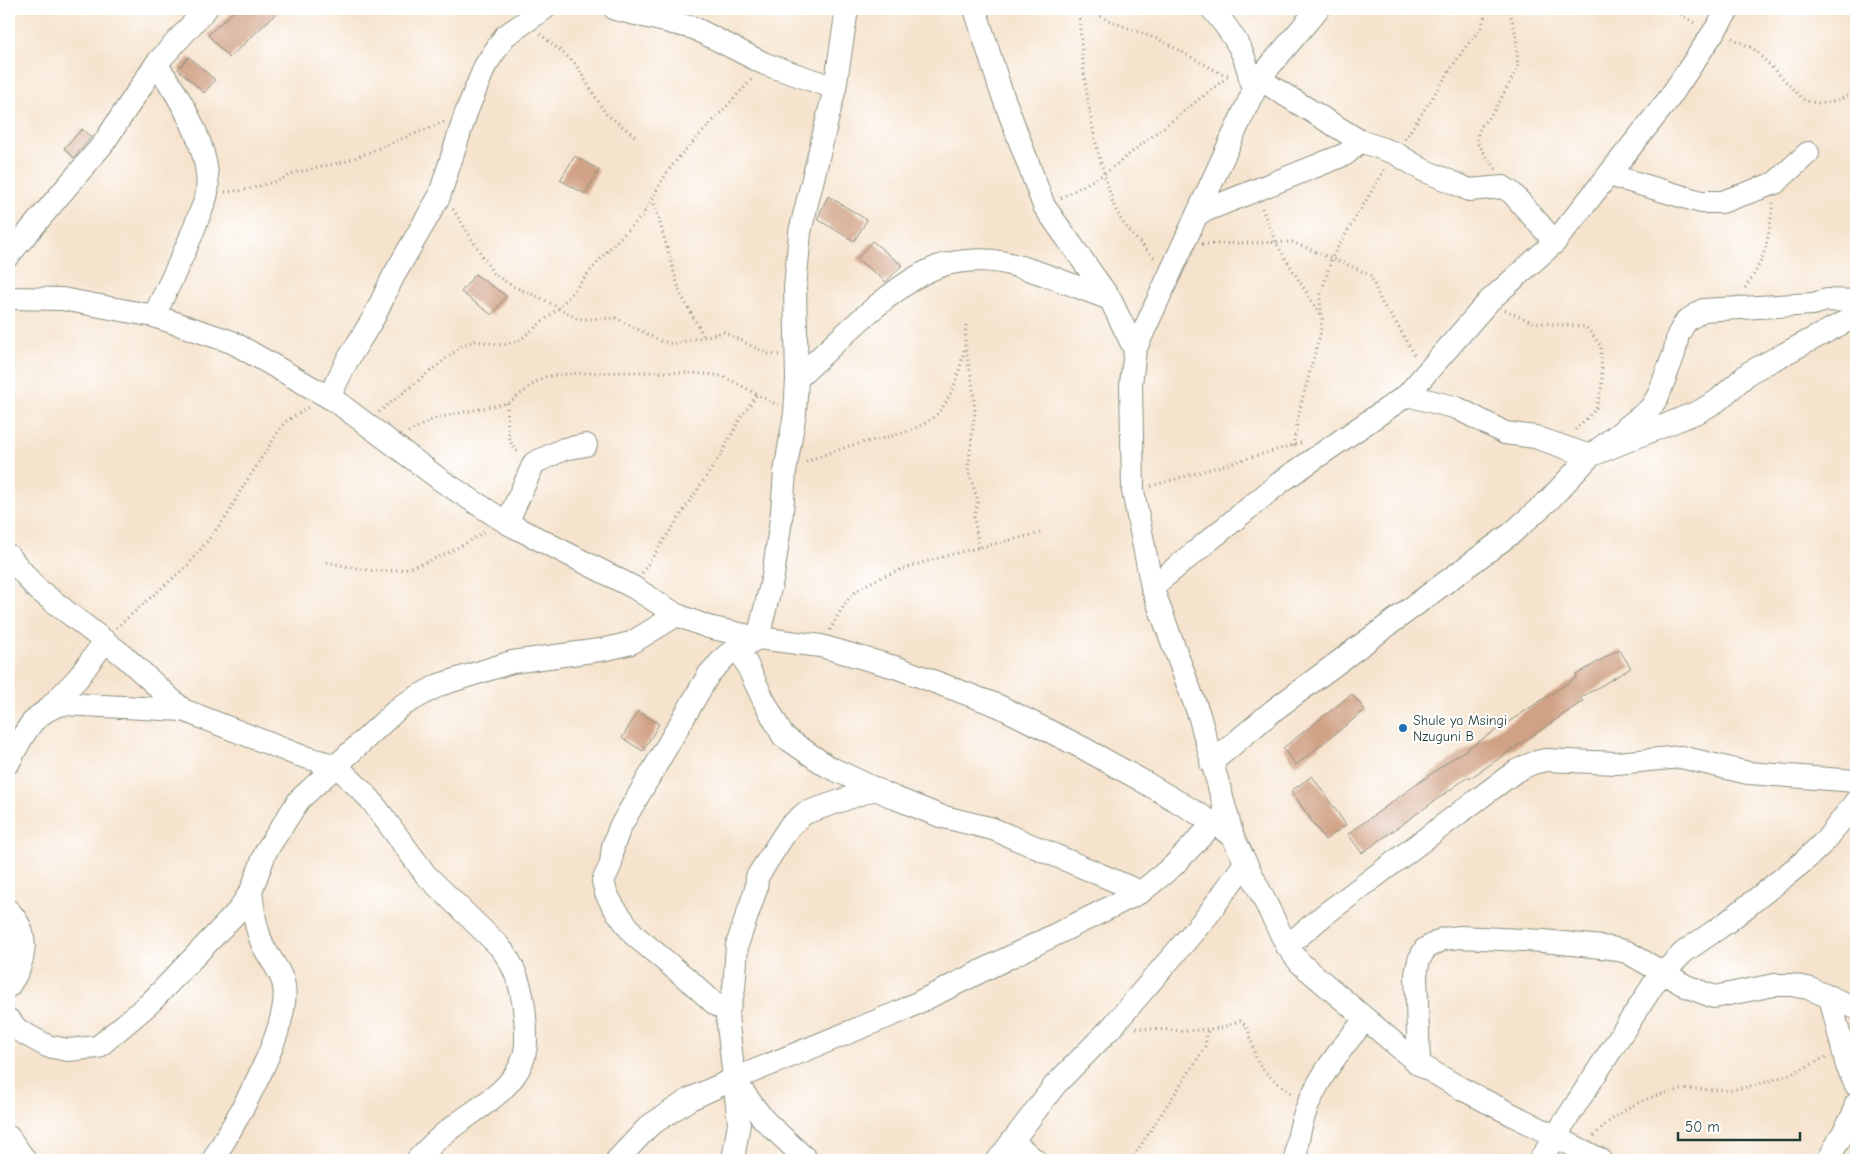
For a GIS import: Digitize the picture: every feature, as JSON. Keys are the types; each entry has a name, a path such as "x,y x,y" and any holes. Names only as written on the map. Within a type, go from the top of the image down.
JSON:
{"street":[{"path":"9,255 103,144 156,64 206,9"},
{"path":"615,9 694,28 765,64 834,88"},
{"path":"847,9 834,88 800,232 795,288 797,355 795,413 785,472 782,512 772,576 749,644 783,736 827,766 875,789 940,816 993,829 1141,892"},
{"path":"975,9 1000,88 1044,206 1110,299 1136,350"},
{"path":"1212,9 1232,32 1242,50 1248,80"},
{"path":"1318,9 1248,80 1199,213 1136,350 1131,384 1133,491 1152,587 1199,715 1232,837 1287,946 1300,963 1419,1064 1460,1088 1601,1160"},
{"path":"1152,587 1282,481 1407,395 1489,301 1554,242 1668,100 1729,9"},
{"path":"328,397 443,190 466,112 494,49 505,36 535,15"},
{"path":"154,316 189,242 207,194 206,166 196,136 177,92 156,64"},
{"path":"1248,80 1360,141 1395,154 1423,170 1469,190 1503,187 1512,193 1554,242"},
{"path":"1199,213 1350,151 1360,141"},
{"path":"1608,175 1702,202 1722,202 1775,183 1808,153"},
{"path":"797,378 905,283 942,265 980,261 999,262 1021,267 1110,299"},
{"path":"9,298 62,299 154,316 232,342 328,397 442,481 504,521 633,587 677,614 749,644 821,646 898,668 999,706 1083,748 1214,823 1232,837"},
{"path":"1211,763 1274,710 1512,533 1550,499 1590,456 1650,409 1658,396 1674,354 1678,334 1686,321 1703,310 1813,304 1827,300 1856,301"},
{"path":"1407,395 1457,408 1505,433 1535,437 1590,456 1700,411 1717,401 1750,372 1856,316"},
{"path":"504,521 534,463 564,449 586,445"},
{"path":"9,556 36,588 105,641 182,710"},
{"path":"9,1020 18,1030 47,1046 68,1050 98,1047 156,997 238,910 250,890 266,851 286,818 305,795 387,716 414,697 439,685 512,662 631,643 677,614"},
{"path":"9,762 26,730 39,714 50,707 78,678 105,641"},
{"path":"727,1011 715,1004 692,982 634,935 613,906 606,893 603,881 611,864 613,846 620,827 709,674 727,656 749,644"},
{"path":"50,707 63,704 182,710 298,755 336,766 370,799 426,875 494,940 510,959 517,975 524,1004 525,1053 515,1074 489,1100 446,1132 417,1160"},
{"path":"1287,946 1324,915 1458,814 1516,771 1533,763 1555,760 1618,763 1681,757 1748,773 1856,781"},
{"path":"733,1160 739,1123 727,1011 734,989 738,945 758,877 776,844 795,820 805,813 875,789"},
{"path":"1540,1160 1609,1055 1647,992 1664,972 1684,952 1726,923 1803,862 1849,821 1856,801"},
{"path":"617,1160 650,1126 690,1099 734,1079 899,1012 1141,892 1173,866 1214,823"},
{"path":"998,1160 1055,1085 1111,1028 1207,916 1245,863"},
{"path":"213,1160 278,1034 284,1011 284,987 280,972 262,944 250,890"},
{"path":"9,911 16,918 22,931 24,948 23,961 9,986"},
{"path":"1419,1064 1416,974 1419,960 1425,949 1443,939 1460,937 1611,948 1627,952 1686,986 1714,997 1774,985 1808,988 1856,1008"},
{"path":"1830,997 1846,1066 1856,1085"},
{"path":"1296,1160 1302,1117 1333,1058 1366,1019"},
{"path":"734,1079 764,1120 807,1160"},
{"path":"1828,1160 1853,1115 1856,1104"},
{"path":"9,1137 25,1160"},
{"path":"1012,1141 1035,1160"}],"path":[{"path":"1079,9 1081,54 1094,138 1116,212 1127,228 1170,274"},
{"path":"1087,9 1125,28 1160,40 1222,74 1248,80"},
{"path":"1293,446 1300,408 1320,334 1322,319 1320,298 1332,257 1395,154 1464,49 1481,28 1487,9"},
{"path":"1503,187 1493,163 1478,144 1477,137 1481,126 1494,111 1518,68 1516,35 1509,9"},
{"path":"1672,9 1687,20 1713,33 1740,40 1754,49 1804,100 1827,103 1839,101 1856,91"},
{"path":"535,15 574,62 606,114 635,136"},
{"path":"365,423 463,345 475,341 503,345 520,340 559,308 609,249 642,216 666,174 679,157 765,64"},
{"path":"1044,206 1081,189 1248,80"},
{"path":"207,194 246,190 280,180 294,173 347,161 466,112"},
{"path":"1731,308 1758,269 1765,252 1775,183"},
{"path":"443,190 459,220 493,273 512,286 578,319 616,318 661,341 673,344 703,335 724,332 768,354 797,355"},
{"path":"1256,191 1276,243 1322,319"},
{"path":"653,198 680,293 703,335"},
{"path":"1184,244 1292,242 1332,257 1371,276 1380,300 1410,346 1425,375"},
{"path":"1489,301 1532,322 1586,327 1602,346 1602,385 1596,410 1560,446"},
{"path":"966,325 965,346 974,401 968,461 978,501 974,517 979,549"},
{"path":"785,472 848,447 904,432 930,420 944,404 953,387 965,346"},
{"path":"390,442 436,418 507,403 517,398 546,376 674,371 724,377 757,396 795,413"},
{"path":"633,587 722,453 741,416 757,396"},
{"path":"105,641 124,620 188,565 227,516 239,492 284,423 297,412 328,397"},
{"path":"507,403 510,440 514,450 534,463"},
{"path":"1133,491 1310,440"},
{"path":"327,562 367,569 400,570 439,557 504,521"},
{"path":"821,646 850,596 876,579 902,568 1040,533"},
{"path":"1111,1028 1186,1031 1220,1028 1237,1021 1245,1023 1258,1062 1266,1072 1308,1106"},
{"path":"1131,1160 1199,1057 1205,1046 1208,1030"},
{"path":"1581,1150 1616,1115 1647,1098 1665,1092 1729,1090 1751,1086 1780,1077 1842,1049"}],"building":[{"path":"236,9 281,9 229,58 208,35"},
{"path":"189,57 215,80 204,93 178,69"},
{"path":"82,129 91,137 74,158 64,148"},
{"path":"575,156 599,170 585,194 560,180"},
{"path":"828,196 867,220 854,241 817,219"},
{"path":"872,241 902,265 886,282 857,259"},
{"path":"475,274 506,296 492,315 461,292"},
{"path":"1619,649 1631,668 1580,698 1583,701 1469,779 1468,777 1362,853 1348,834 1449,761 1577,677 1576,675"},
{"path":"1352,694 1365,710 1296,765 1283,748"},
{"path":"638,711 659,724 643,751 622,738"},
{"path":"1312,776 1346,825 1325,840 1291,791"}],"place":[{"name":"Shule ya Msingi Nzuguni B","path":"1403,728"}]}
